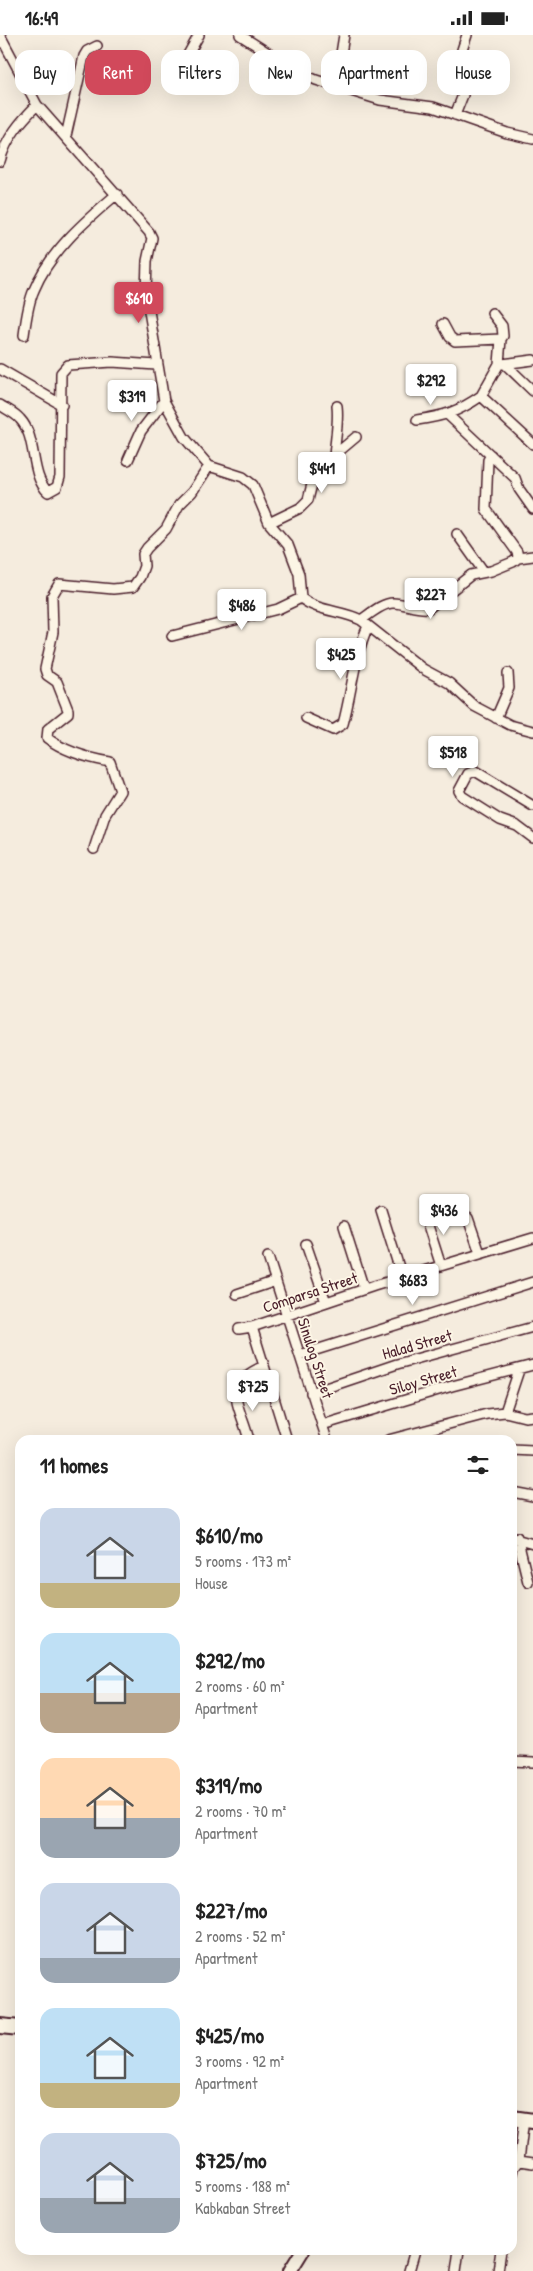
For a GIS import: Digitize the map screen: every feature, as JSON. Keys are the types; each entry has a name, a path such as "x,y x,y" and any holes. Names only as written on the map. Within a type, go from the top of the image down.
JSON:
{"main road":[{"path":"0,2026 15,2028"}],"street":[{"path":"0,35 37,105 66,136 94,171 141,220 152,238 147,261 146,293 156,365 164,401 184,437 209,466 249,481 269,523 288,545 299,574 301,598"},
{"path":"191,50 199,35"},
{"path":"240,35 298,72 321,80"},
{"path":"342,50 344,35"},
{"path":"455,115 464,95 462,50 467,35"},
{"path":"66,136 84,56 87,51 97,46"},
{"path":"365,95 380,100 433,107 533,139"},
{"path":"0,161 4,147 24,118 37,105"},
{"path":"24,335 34,290 49,265 80,226 117,194"},
{"path":"417,420 460,411 481,396 502,364 501,339 504,331 492,313"},
{"path":"443,324 450,337 455,341 501,339"},
{"path":"502,364 533,360"},
{"path":"0,405 18,417 23,423 39,476 44,488 48,492 57,487 60,477 61,373 68,365 112,362 156,365"},
{"path":"502,364 533,391"},
{"path":"0,369 62,405"},
{"path":"481,396 533,444"},
{"path":"128,460 141,431 164,401"},
{"path":"334,457 338,418 337,406"},
{"path":"448,415 515,478 519,489 533,509"},
{"path":"269,523 300,508 308,500 313,480 318,473 356,437"},
{"path":"491,455 488,460 486,509 517,552 518,558"},
{"path":"94,849 106,815 120,791 110,762 81,755 56,745 47,738 48,729 68,713 57,682 47,675 44,669 53,632 52,596 59,584 113,589 133,587 140,577 144,566 143,554 166,529 179,505 192,492 209,466"},
{"path":"458,534 484,572"},
{"path":"306,718 333,730 342,725 351,693 356,656 365,623 384,605 392,603 423,609 429,608 472,575 513,562 518,558 533,556"},
{"path":"301,598 313,606 350,615 365,623 423,669 438,676 474,706 510,725 533,731"},
{"path":"172,637 278,609 301,598"},
{"path":"496,718 509,688 508,673"},
{"path":"533,806 475,771 468,773 460,791 462,796 500,820 517,826 533,839"},
{"path":"381,1210 402,1277"},
{"path":"424,1213 441,1266"},
{"path":"468,1218 480,1253"},
{"path":"344,1226 364,1289"},
{"name":"Comparsa Street","path":"239,1329 252,1327 364,1289 533,1238"},
{"path":"306,1244 326,1302"},
{"name":"Sinulog Street","path":"268,1257 325,1435"},
{"path":"237,1294 276,1281"},
{"path":"300,1355 533,1282"},
{"path":"252,1327 285,1435"},
{"name":"Halad Street","path":"312,1393 397,1365 533,1327"},
{"name":"Siloy Street","path":"322,1425 533,1365"},
{"path":"248,1435 235,1393 238,1383 254,1371 264,1367"},
{"path":"505,1412 519,1370"},
{"path":"406,1435 462,1419 505,1412 533,1417"},
{"path":"517,1450 533,1451"},
{"path":"517,1493 533,1496"},
{"path":"517,1538 533,1544"},
{"path":"517,1544 528,1582"},
{"path":"517,1761 533,1762"},
{"path":"517,2139 519,2121"},
{"path":"517,2165 533,2163"},
{"path":"290,2271 300,2255"},
{"path":"409,2271 414,2255"},
{"path":"456,2271 458,2255"},
{"path":"498,2271 500,2255"}]}
